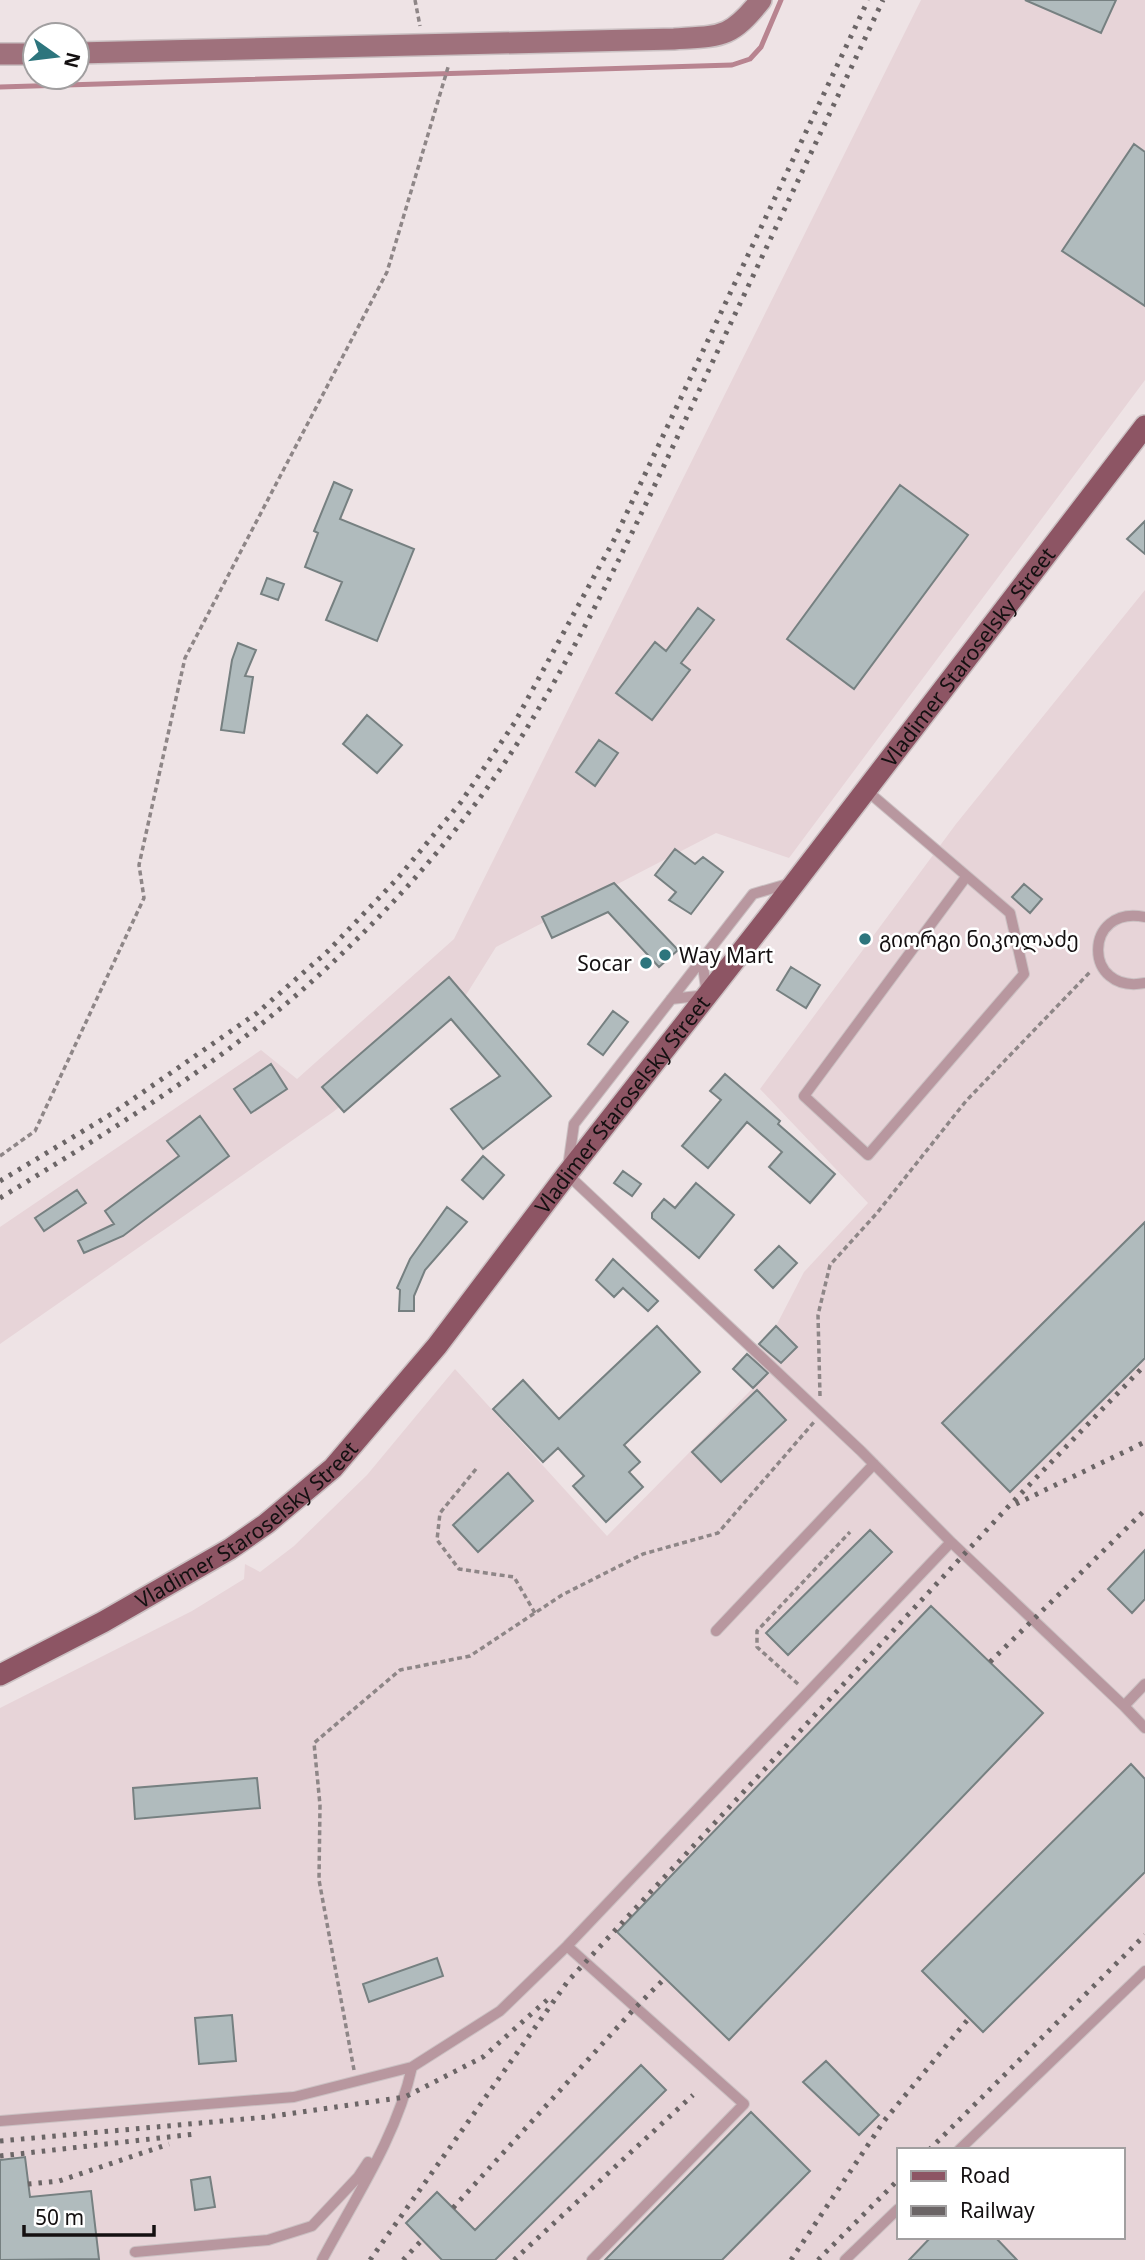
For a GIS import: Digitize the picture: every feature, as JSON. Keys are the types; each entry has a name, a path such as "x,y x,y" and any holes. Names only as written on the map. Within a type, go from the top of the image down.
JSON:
{"main road":[{"name":"Vladimer Staroselsky Street","path":"0,1675 103,1622 230,1549 266,1524 333,1468 436,1346 1145,426"}],"street":[{"path":"91,53 721,36 744,22 761,0"},
{"path":"0,54 21,54"}],"lane":[{"path":"866,790 1010,913 1024,974 868,1155 804,1096 966,877"},
{"path":"796,882 753,894 702,959 574,1124 567,1174 821,1413 1145,1728"},
{"path":"1145,917 1134,914 1112,921 1104,929 1097,951 1107,974 1118,982 1132,985 1145,983"},
{"path":"671,999 707,995 702,959"},
{"path":"716,1631 874,1464"},
{"path":"0,2121 294,2097 412,2067 500,2011 567,1946 951,1542"},
{"path":"1124,1706 1145,1684"},
{"path":"567,1946 744,2104 592,2260"},
{"path":"961,2148 1145,1971"},
{"path":"322,2260 391,2131 405,2097 412,2067"},
{"path":"135,2252 268,2240 312,2226 358,2177 391,2131"},
{"path":"845,2260 897,2209"}],"path":[{"path":"415,0 423,45"},
{"path":"0,1156 35,1131 144,898 139,865 185,658 387,272 448,73 452,44"},
{"path":"356,2082 319,1880 320,1805 314,1743 400,1670 470,1656 562,1595 643,1554 718,1533 821,1413 818,1315 830,1265 877,1213 966,1101 1100,962"},
{"path":"476,1469 440,1513 437,1540 459,1569 514,1577 535,1613"},
{"path":"808,1692 757,1647 757,1631 850,1532"}],"shaded area":[{"path":"921,0 1145,0 1145,380 789,858 716,833 496,947 451,1019 333,1112 0,1344 0,1227 261,1050 297,1079 454,939"},
{"path":"1145,590 1145,2260 0,2260 0,1708 192,1611 244,1579 245,1564 260,1572 294,1546 367,1475 455,1369 607,1536 752,1389 733,1369 776,1326 804,1272 868,1203 760,1089 956,824"}],"building":[{"path":"1025,0 1116,0 1101,33"},
{"path":"1134,144 1145,152 1145,306 1062,251"},
{"path":"334,482 352,490 340,519 414,549 377,641 326,620 342,582 305,567 318,533 314,531"},
{"path":"900,485 968,535 854,689 787,639"},
{"path":"1145,521 1145,554 1127,539"},
{"path":"267,578 284,584 278,600 261,594"},
{"path":"698,608 714,620 681,663 690,670 652,720 616,693 655,642 666,651"},
{"path":"238,643 256,650 245,676 253,677 244,733 221,730 232,660"},
{"path":"367,715 402,745 377,773 343,744"},
{"path":"599,740 618,753 595,786 576,772"},
{"path":"675,849 695,864 703,857 723,872 691,914 669,900 676,892 655,875"},
{"path":"614,883 678,950 659,967 608,912 552,938 542,917"},
{"path":"1024,884 1042,899 1030,913 1012,897"},
{"path":"791,967 820,985 806,1008 777,990"},
{"path":"449,977 551,1096 483,1149 451,1109 500,1076 451,1019 344,1112 322,1087"},
{"path":"613,1011 628,1022 603,1055 588,1044"},
{"path":"271,1064 287,1089 251,1113 234,1089"},
{"path":"725,1074 780,1121 778,1124 835,1174 810,1203 769,1167 782,1152 747,1122 708,1168 682,1146 721,1100 710,1091"},
{"path":"200,1116 229,1156 123,1236 84,1253 78,1241 114,1224 105,1211 179,1156 167,1141"},
{"path":"483,1156 504,1175 483,1199 462,1180"},
{"path":"623,1171 641,1184 632,1196 614,1183"},
{"path":"696,1183 734,1215 699,1258 652,1218 652,1213 664,1199 675,1208"},
{"path":"77,1190 86,1203 44,1231 35,1218"},
{"path":"447,1207 467,1222 425,1270 414,1296 414,1311 399,1311 400,1290 397,1288 410,1259"},
{"path":"1145,1222 1145,1358 1010,1492 942,1423"},
{"path":"779,1246 797,1263 773,1288 755,1270"},
{"path":"613,1259 658,1301 648,1311 623,1288 614,1297 596,1280"},
{"path":"657,1326 700,1372 624,1445 640,1462 629,1472 643,1487 606,1522 573,1486 584,1476 558,1448 543,1462 493,1409 523,1380 559,1419"},
{"path":"776,1326 797,1347 781,1363 759,1344"},
{"path":"747,1354 768,1373 753,1388 733,1369"},
{"path":"757,1390 786,1420 721,1482 692,1452"},
{"path":"508,1473 533,1501 478,1552 453,1525"},
{"path":"870,1530 892,1552 788,1655 766,1633"},
{"path":"1145,1550 1145,1599 1132,1613 1108,1589"},
{"path":"931,1606 1043,1713 729,2040 617,1932"},
{"path":"1131,1764 1145,1779 1145,1872 983,2032 922,1971"},
{"path":"257,1778 260,1808 135,1819 133,1788"},
{"path":"437,1958 443,1976 369,2002 363,1984"},
{"path":"232,2015 236,2061 199,2064 195,2018"},
{"path":"826,2061 879,2115 859,2135 803,2082"},
{"path":"641,2065 666,2090 495,2260 442,2260 406,2223 437,2192 475,2230"},
{"path":"751,2112 810,2171 722,2260 605,2260"},
{"path":"25,2157 30,2197 91,2191 99,2259 0,2260 0,2160"},
{"path":"210,2177 215,2207 195,2210 191,2180"},
{"path":"929,2239 997,2239 1017,2260 909,2260"}],"waterway":[{"path":"0,87 732,65 750,59 761,47 781,0"}],"railway":[{"path":"0,1181 113,1113 257,1013 327,952 397,879 461,802 515,722 615,538 868,0"},
{"path":"0,1198 172,1090 293,998 359,937 413,880 487,788 530,723 576,643 618,561 883,0"},
{"path":"370,2260 568,1981 1007,1508 1145,1365"},
{"path":"1016,1504 1145,1442"},
{"path":"990,1662 1145,1510"},
{"path":"931,2148 1145,1935"},
{"path":"453,2208 665,1978"},
{"path":"0,2141 267,2117 405,2097 483,2057 547,2000"},
{"path":"791,2260 884,2121 969,2018"},
{"path":"514,2260 693,2095"},
{"path":"0,2156 195,2134"},
{"path":"28,2184 59,2181 169,2144"},
{"path":"818,2260 897,2181"},
{"path":"403,2260 422,2240"}],"place":[{"name":"გიორგი ნიკოლაძე","path":"865,939"},
{"name":"Way Mart","path":"665,955"},
{"name":"Socar","path":"646,963"}]}
